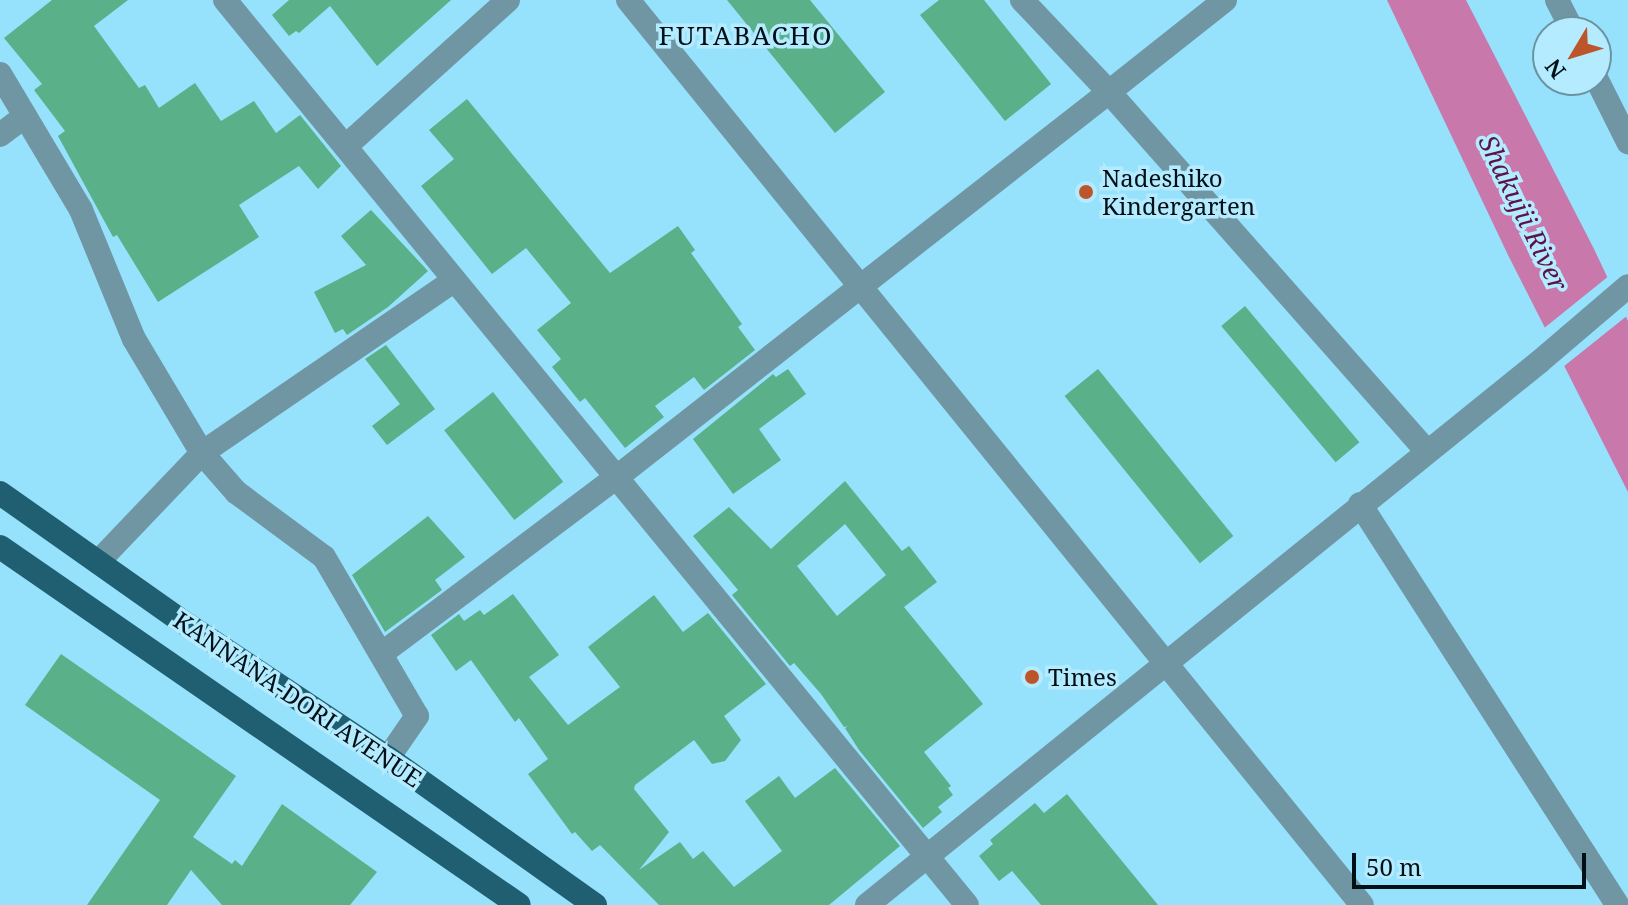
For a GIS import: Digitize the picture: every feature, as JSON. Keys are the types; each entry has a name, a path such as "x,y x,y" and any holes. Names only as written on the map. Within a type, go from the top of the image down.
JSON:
{"main road":[{"name":"KANNANA-DORI AVENUE","path":"0,493 388,758 595,905"},
{"name":"KANNANA-DORI AVENUE","path":"0,547 519,905"}],"street":[{"path":"225,0 967,905"},
{"path":"346,146 508,0"},
{"path":"628,0 1362,905"},
{"path":"1022,0 1109,92 1427,452"},
{"path":"381,654 617,477 1225,0"},
{"path":"0,74 81,210 134,339 202,453 236,492 324,557 417,716 388,758"},
{"path":"1605,96 1628,142"},
{"path":"0,135 25,116"},
{"path":"98,562 202,453 453,281"},
{"path":"867,905 1538,363 1628,286"},
{"path":"1360,504 1617,905"}],"water":[{"name":"Shakujii River","path":"1387,0 1466,0 1594,249 1628,321 1628,492 1508,255"}],"pier":[{"path":"1610,275 1628,315 1563,367 1543,329"}],"building":[{"path":"52,0 128,0 94,26 139,88 145,85 159,108 195,83 221,121 254,101 276,133 300,115 341,166 318,189 299,166 239,205 259,237 158,302 117,235 113,237 58,136 65,131 34,90 42,84 4,38"},
{"path":"289,0 451,0 377,66 330,6 299,33 296,31 289,36 272,15"},
{"path":"727,0 810,0 885,92 835,133"},
{"path":"939,0 984,0 1051,84 1005,121 920,15"},
{"path":"467,99 610,273 678,226 695,250 691,253 742,324 738,327 755,350 704,390 694,377 655,406 664,417 625,448 585,398 580,402 552,367 561,359 537,330 571,303 526,248 492,274 421,186 454,159 429,130"},
{"path":"371,210 428,271 388,307 347,335 343,329 335,333 314,292 366,265 341,236"},
{"path":"1245,306 1359,442 1336,462 1221,326"},
{"path":"386,345 435,409 387,445 372,426 400,404 365,359"},
{"path":"788,369 806,394 759,429 781,460 733,494 693,439 773,374 776,377"},
{"path":"1098,369 1233,536 1200,563 1065,396"},
{"path":"493,392 563,482 514,520 444,430"},
{"path":"845,481 902,551 909,546 937,582 904,607 983,704 924,752 951,786 948,788 953,795 938,807 942,812 923,828 859,750 845,728 848,726 844,727 821,694 794,663 790,666 732,595 738,590 693,536 729,507 771,549","holes":["845,524 886,575 837,616 797,566"]},
{"path":"428,516 465,557 435,580 442,590 385,632 352,575"},
{"path":"513,594 559,655 529,677 568,725 620,687 588,647 654,595 683,632 708,613 766,684 724,716 741,740 725,761 712,764 694,740 635,785 634,789 669,832 639,870 680,842 693,859 703,851 734,887 782,851 745,801 779,776 795,798 835,768 900,846 829,905 659,905 600,845 592,851 575,832 572,834 528,774 548,759 519,718 515,722 471,660 456,671 431,635 459,614 464,621 480,610 484,615"},
{"path":"61,654 236,776 193,837 232,864 235,860 242,866 282,804 377,872 350,905 222,905 191,870 167,905 87,905 160,800 25,705"},
{"path":"1067,794 1158,905 1041,905 1012,871 999,881 979,856 993,844 990,840 1035,803 1044,813"}],"place":[{"name":"Nadeshiko Kindergarten","path":"1086,192"},
{"name":"Times","path":"1032,677"}],"district":[{"name":"FUTABACHO","path":"746,36"}]}
